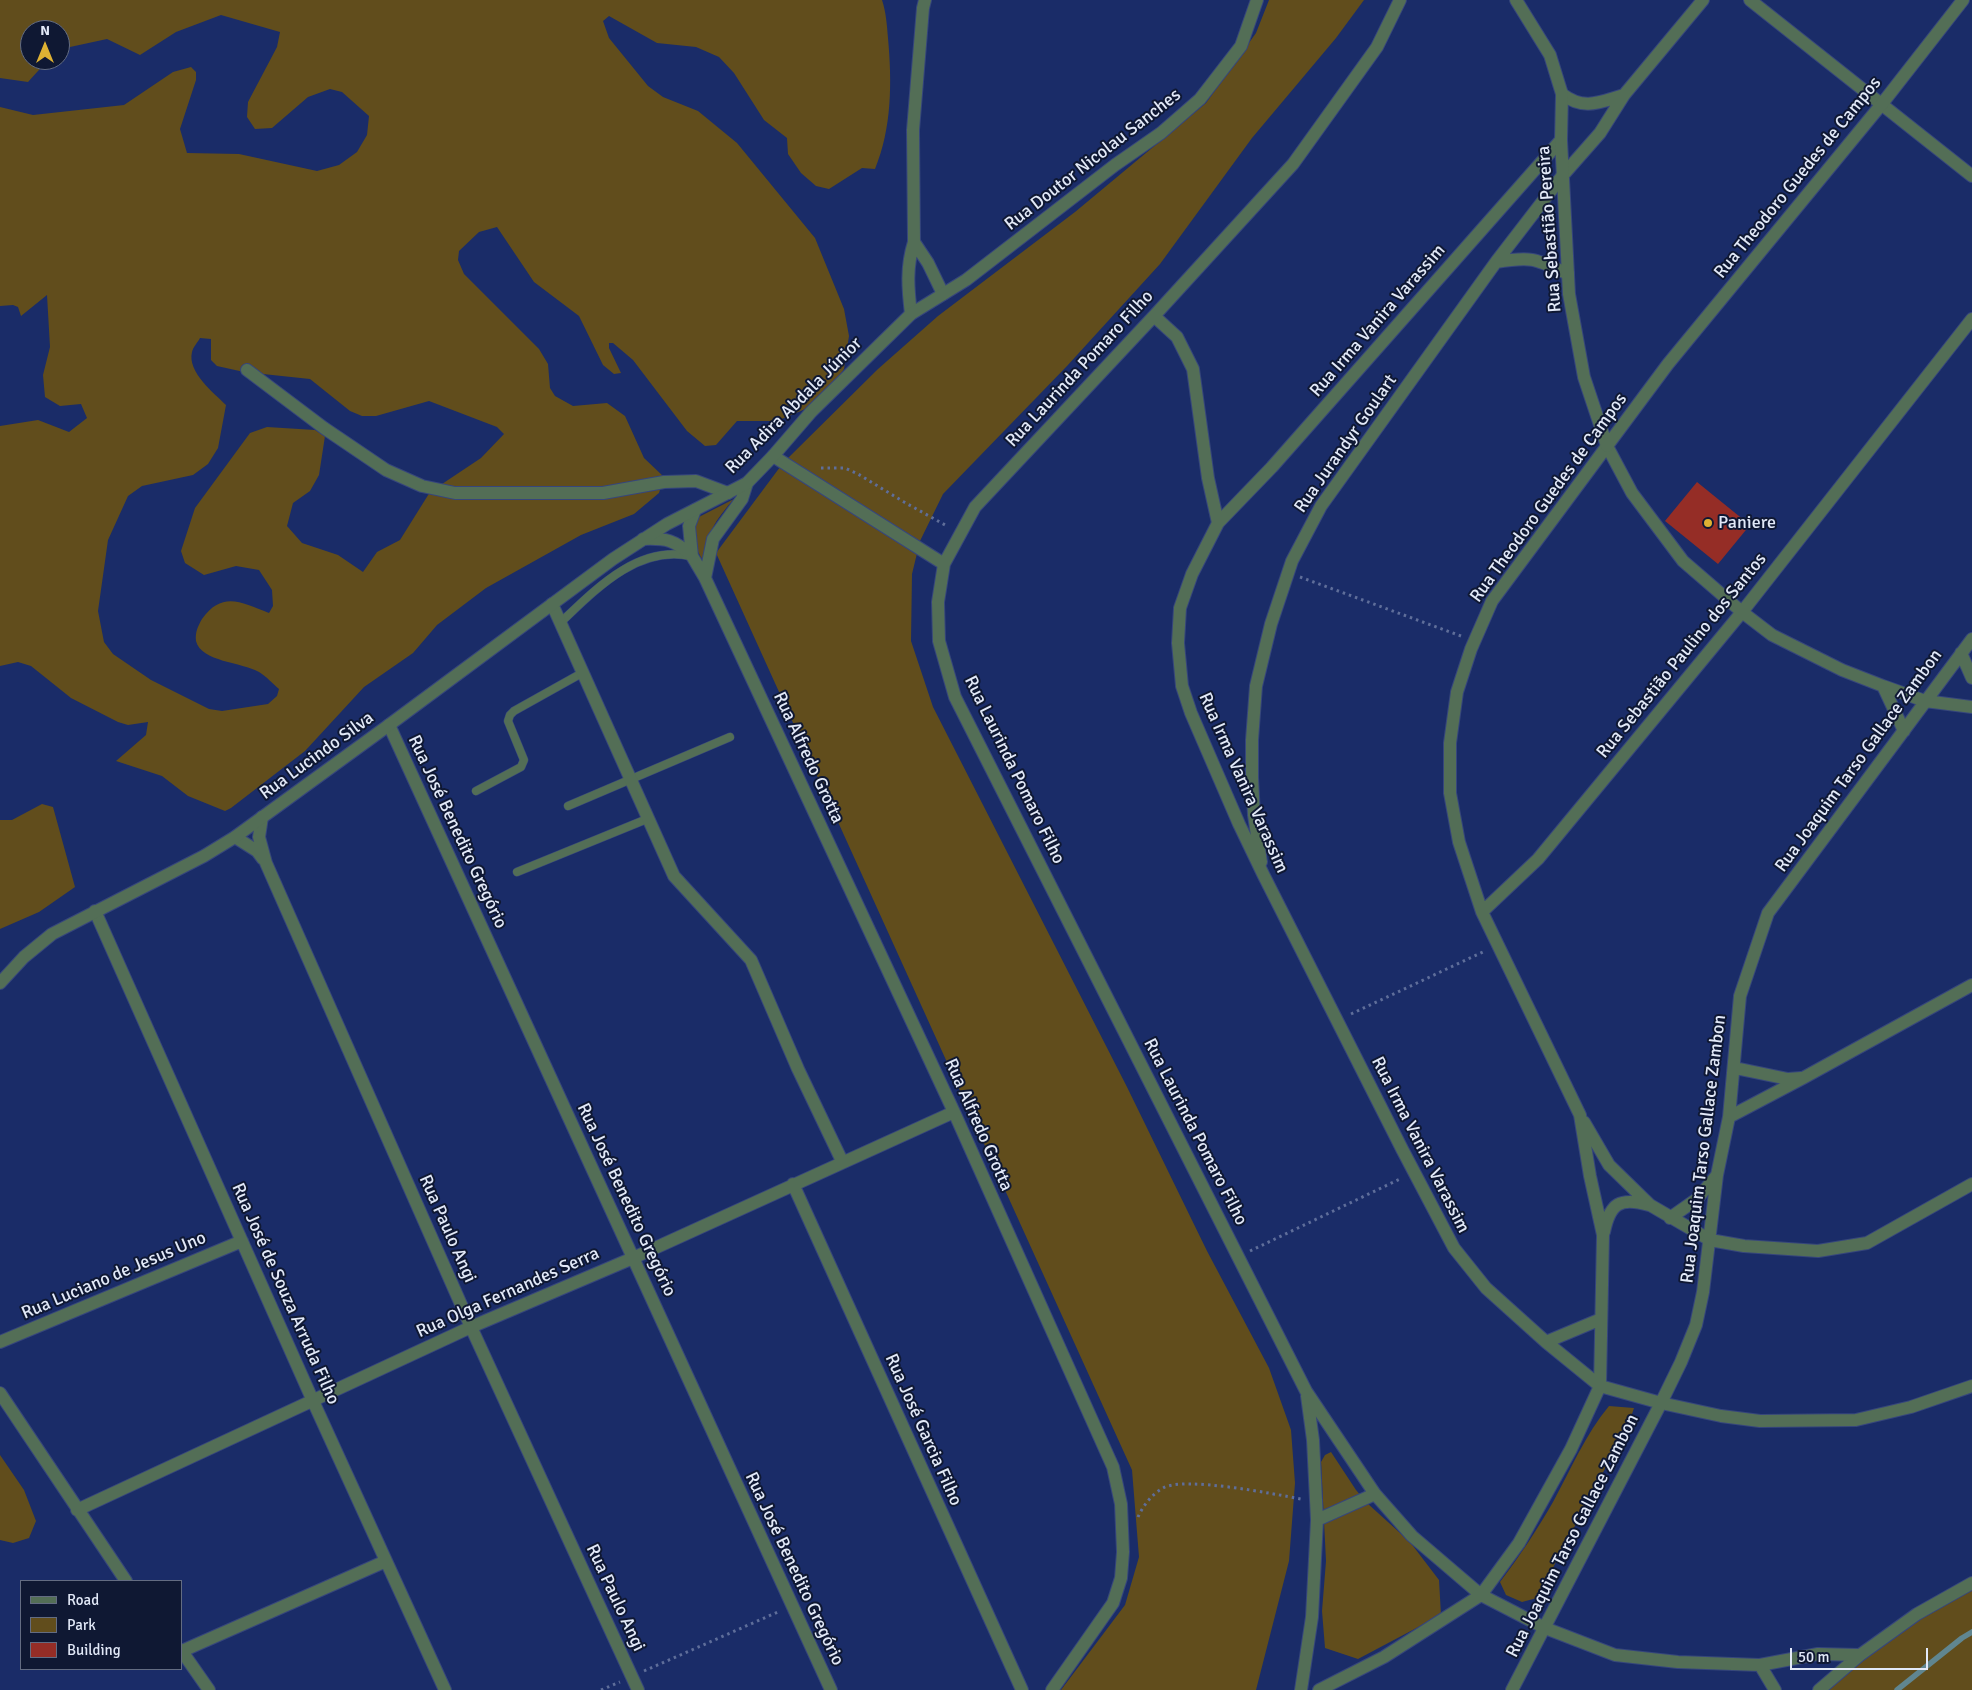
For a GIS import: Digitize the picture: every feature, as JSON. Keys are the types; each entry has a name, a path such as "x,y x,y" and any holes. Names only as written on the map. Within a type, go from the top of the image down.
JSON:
{"street":[{"path":"911,314 907,285 909,259 914,242 913,130 925,0"},
{"name":"Rua Doutor Nicolau Sanches","path":"911,314 966,280 1115,165 1161,133 1200,100 1241,46 1257,0"},
{"name":"Rua Laurinda Pomaro Filho","path":"1400,0 1377,47 1293,164 975,507 944,564 938,602 939,641 955,697 1306,1391 1375,1494 1412,1536 1481,1595 1545,1628 1615,1655 1678,1662 1760,1665 1818,1654 1860,1655"},
{"name":"Rua Sebastião Pereira","path":"1516,0 1550,54 1562,94 1561,140 1568,274 1584,377 1608,446 1632,493 1683,561 1772,635 1842,670 1883,686 1925,701 1972,707"},
{"name":"Rua Jurandyr Goulart","path":"1263,874 1254,815 1252,777 1252,740 1256,686 1271,624 1292,560 1321,506 1496,262 1563,175 1600,133 1624,95 1703,0"},
{"path":"1750,0 1972,176"},
{"name":"Rua Theodoro Guedes de Campos","path":"1319,1690 1384,1657 1481,1595 1519,1543 1571,1449 1600,1386 1603,1235 1590,1176 1580,1115 1482,912 1460,842 1450,793 1450,743 1457,692 1474,640 1492,601 1668,364 1881,105 1963,0"},
{"path":"1562,94 1572,101 1585,104 1624,95"},
{"name":"Rua Irma Vanira Varassim","path":"1561,140 1272,467 1218,523 1192,574 1180,608 1178,643 1182,686 1194,722 1263,874 1414,1173 1454,1248 1486,1288 1546,1342 1600,1386 1662,1403 1721,1416 1760,1421 1856,1420 1911,1407 1972,1386"},
{"path":"914,242 928,263 943,294"},
{"path":"1496,262 1522,257 1536,259 1568,274"},
{"name":"Rua Adira Abdala Júnior","path":"667,524 747,483 811,412 911,314"},
{"path":"1154,316 1177,337 1193,369 1208,478 1218,523"},
{"name":"Rua Sebastião Paulino dos Santos","path":"1482,912 1538,859 1742,612 1972,318"},
{"path":"247,370 324,428 386,470 422,486 455,493 603,493 664,482 696,481 728,493"},
{"path":"773,456 944,564"},
{"path":"705,578 713,539 742,500 747,483"},
{"name":"Rua Alfredo Grotta","path":"695,510 689,526 692,556 705,578 954,1112 1112,1467 1121,1504 1123,1552 1121,1578 1113,1603 1052,1690"},
{"name":"Rua Lucindo Silva","path":"0,983 24,957 52,934 204,856 235,836 389,725 612,559 667,524"},
{"path":"643,539 661,538 678,544 692,556"},
{"path":"552,604 674,876 751,960 798,1069 842,1161"},
{"name":"Rua Joaquim Tarso Gallace Zambon","path":"1512,1690 1662,1403 1696,1325 1703,1292 1717,1175 1729,1117 1735,1068 1740,996 1768,913 1972,640"},
{"path":"1961,653 1972,678"},
{"path":"1883,686 1904,731"},
{"name":"Rua José Benedito Gregório","path":"389,725 831,1690"},
{"name":"Rua Paulo Angi","path":"262,817 259,836 266,863 471,1327 638,1690"},
{"name":"Rua Paulo Angi","path":"235,836 257,850 266,863"},
{"name":"Rua José de Souza Arruda Filho","path":"95,911 313,1400 446,1690"},
{"path":"1729,1117 1972,985"},
{"path":"1735,1068 1788,1079 1803,1078"},
{"name":"Rua Olga Fernandes Serra","path":"77,1510 471,1327 633,1258 842,1161 954,1112"},
{"path":"1580,1115 1609,1165 1650,1205 1710,1240 1744,1246 1818,1251 1867,1243 1972,1184"},
{"path":"1590,1176 1595,1168 1609,1165"},
{"path":"1670,1218 1697,1199 1717,1175"},
{"name":"Rua José Garcia Filho","path":"793,1184 1022,1690"},
{"path":"1603,1235 1606,1219 1611,1209 1619,1204 1635,1201 1650,1205"},
{"name":"Rua Luciano de Jesus Uno","path":"0,1342 242,1241"},
{"path":"1546,1342 1601,1319"},
{"name":"Rua Laurinda Pomaro Filho","path":"1301,1690 1312,1617 1317,1520 1313,1440 1306,1391"},
{"path":"0,1393 125,1580"},
{"path":"1317,1520 1375,1494"},
{"path":"208,1690 182,1650 386,1561"},
{"path":"1819,1690 1860,1655 1917,1614 1972,1583"},
{"path":"1760,1665 1775,1690"}],"lane":[{"path":"560,623 616,574 654,556 667,554 692,556"},
{"path":"476,791 521,767 524,760 508,720 514,710 582,673"},
{"path":"568,806 730,737"},
{"path":"517,872 647,819"}],"path":[{"path":"868,479 904,502 960,533"},
{"path":"1288,572 1474,640"},
{"path":"1336,1020 1498,945"},
{"path":"1238,1257 1414,1173"},
{"path":"1134,1524 1142,1509 1154,1494 1164,1487 1175,1484 1256,1490 1315,1502"},
{"path":"601,1690 792,1606"}],"green space":[{"path":"0,0 882,0 887,28 890,88 888,121 881,153 875,169 862,168 829,189 816,186 801,173 788,154 787,138 764,120 734,73 719,57 696,47 657,43 609,16 603,21 609,38 648,86 663,97 698,111 737,143 815,238 844,309 849,336 844,369 827,393 810,407 777,421 737,421 716,445 705,446 687,431 633,360 613,343 609,343 609,348 621,373 614,374 603,365 579,316 534,282 497,227 479,232 459,251 458,260 464,274 539,349 548,364 550,388 555,396 573,406 607,403 625,416 644,458 664,477 659,493 634,514 581,535 486,588 437,625 413,653 364,687 305,751 225,811 188,796 162,776 116,761 146,735 148,722 128,725 118,722 71,698 31,666 18,662 0,666 0,426 38,420 69,432 87,418 81,404 60,406 45,397 43,375 50,347 47,295 21,316 18,307 13,305 0,306 0,107 33,115 124,105 173,72 191,67 196,72 196,80 180,129 187,153 239,154 317,171 339,165 357,152 367,135 369,116 342,92 330,89 308,97 272,128 255,129 247,117 248,102 277,47 280,32 221,15 176,32 140,55 107,39 70,47 70,20 20,20 20,70 39,70 28,82 0,78","holes":["200,338 211,339 211,360 217,366 244,372 310,379 350,411 362,416 376,416 429,401 497,427 504,434 481,458 430,492 400,540 377,552 363,572 338,555 302,543 287,526 293,503 310,491 319,475 325,436 315,430 267,427 250,433 195,508 181,551 185,563 204,575 236,566 259,570 272,590 273,606 269,613 250,605 232,601 225,602 209,610 198,627 196,641 199,648 223,661 259,672 279,689 277,696 268,704 222,711 209,709 151,680 113,654 104,642 98,611 108,540 128,496 142,486 193,475 208,464 218,448 226,405 203,382 194,367 192,360 193,350"]},
{"path":"1269,0 1364,0 1336,38 1252,138 1160,264 1067,366 943,494 920,541 912,574 911,641 933,707 1127,1087 1207,1251 1269,1368 1291,1430 1295,1483 1289,1561 1256,1690 1061,1690 1125,1605 1139,1557 1132,1470 716,553 783,463 878,369 938,316 1075,212 1206,103 1256,33"},
{"path":"734,499 713,528 707,543 704,563 695,546 693,520"},
{"path":"42,804 53,807 75,887 39,912 0,929 0,820 12,820"},
{"path":"1609,1406 1634,1408 1629,1423 1537,1598 1522,1602 1506,1595 1500,1582 1541,1523 1585,1440"},
{"path":"1331,1452 1356,1490 1367,1503 1410,1542 1439,1580 1441,1615 1358,1659 1325,1648 1322,1611 1326,1561 1321,1462 1325,1455"},
{"path":"0,1455 24,1490 36,1521 29,1538 13,1543 0,1540"},
{"path":"1972,1583 1972,1690 1819,1690"}],"building":[{"name":"Paniere","path":"1697,482 1750,525 1718,564 1665,521"}],"waterway":[{"path":"1897,1690 1972,1632"}],"place":[{"name":"Paniere","path":"1708,523"}]}
